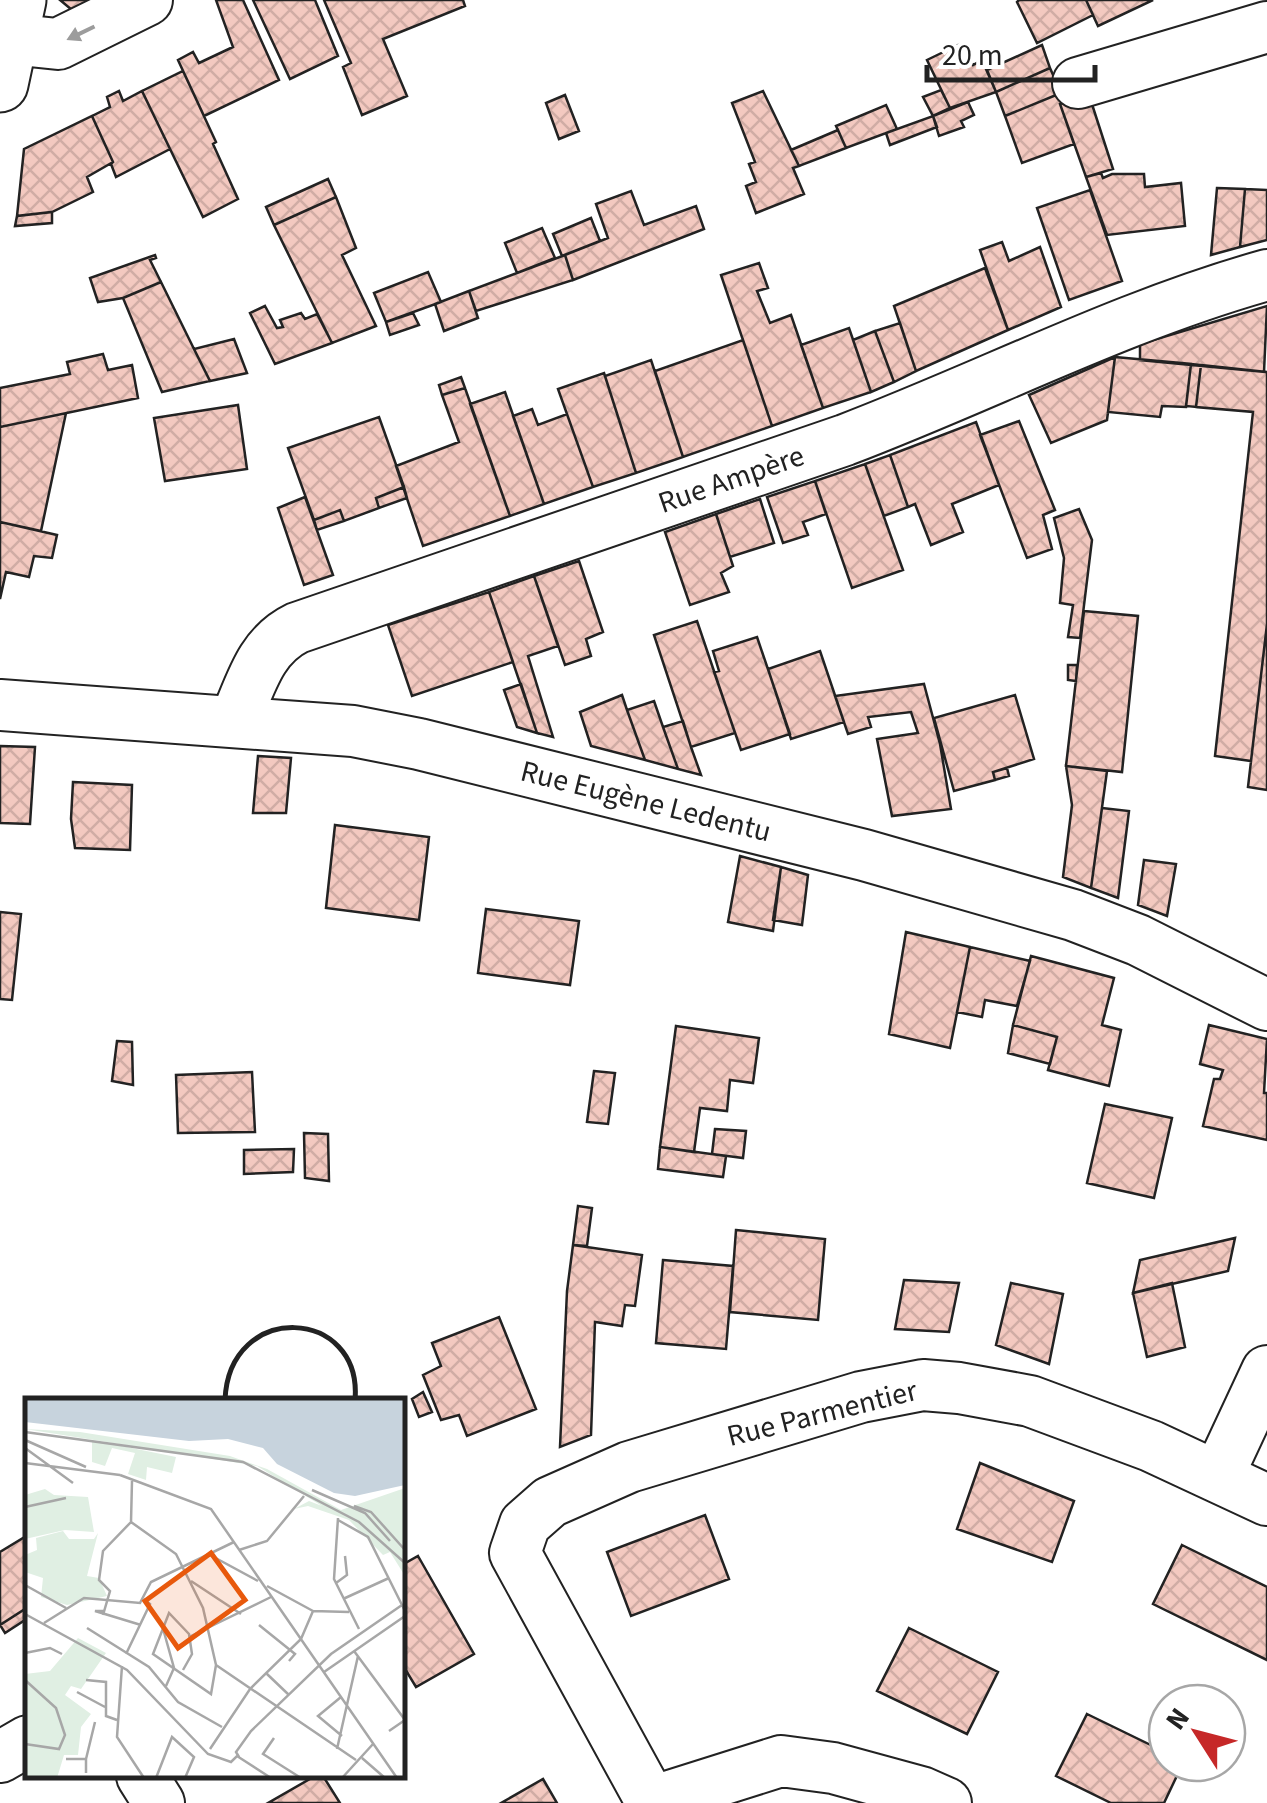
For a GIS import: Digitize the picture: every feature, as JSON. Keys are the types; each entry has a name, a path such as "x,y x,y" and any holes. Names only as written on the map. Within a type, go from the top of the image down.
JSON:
{"street":[{"path":"9,41 58,44 148,0"},
{"path":"1078,83 1267,28"},
{"name":"Rue Ampère","path":"235,720 261,661 277,638 297,628 846,440 920,412 1153,310 1267,275"},
{"name":"Rue Eugène Ledentu","path":"0,705 235,720 353,731 419,744 864,856 1073,916 1138,940 1267,1005"},
{"path":"1218,1476 1267,1371"},
{"name":"Rue Parmentier","path":"652,1803 516,1553 525,1524 550,1502 630,1468 861,1396 923,1385 1030,1401 1151,1446 1267,1500"},
{"path":"0,1757 25,1742"},
{"path":"652,1803 781,1761 833,1768 922,1792 946,1803"},
{"path":"143,1778 159,1803"}],"building":[{"path":"60,0 92,0 72,10"},
{"path":"216,0 243,0 279,80 204,116 178,60 193,52 199,63 233,47"},
{"path":"253,0 315,0 338,56 290,79"},
{"path":"324,0 463,0 465,6 383,39 407,96 362,115 343,67 351,63"},
{"path":"1019,0 1086,0 1093,15 1037,43"},
{"path":"1086,0 1153,0 1098,26"},
{"path":"960,44 973,65 982,60 996,92 950,108 927,60"},
{"path":"1042,45 1050,68 996,92 987,70"},
{"path":"1050,68 1061,93 1005,116 996,92"},
{"path":"183,71 238,199 203,217 142,91"},
{"path":"941,90 950,108 933,116 923,97"},
{"path":"119,91 123,101 142,91 170,149 116,177 92,116 110,107 107,97"},
{"path":"763,91 799,166 793,168 804,194 756,213 746,186 756,182 749,164 755,162 732,103"},
{"path":"1061,93 1065,102 1060,104 1074,144 1022,163 1005,116"},
{"path":"565,95 579,131 559,139 546,103"},
{"path":"1089,95 1113,169 1086,177 1060,104"},
{"path":"968,102 974,115 961,121 964,127 939,136 933,116"},
{"path":"886,105 897,129 846,148 836,126"},
{"path":"92,116 113,162 87,177 93,192 52,212 17,216 24,149"},
{"path":"933,116 937,127 890,145 886,133"},
{"path":"838,130 846,148 799,166 791,150"},
{"path":"1101,173 1103,178 1112,174 1144,174 1145,187 1181,183 1185,226 1107,235 1086,177"},
{"path":"328,179 336,197 274,225 266,207"},
{"path":"1217,188 1245,189 1240,247 1211,255"},
{"path":"1245,189 1267,190 1267,240 1240,247"},
{"path":"1090,190 1122,281 1069,300 1037,208"},
{"path":"631,191 644,225 696,206 704,229 573,280 565,255 608,238 596,204"},
{"path":"336,197 356,248 342,255 376,326 332,343 274,225"},
{"path":"52,212 52,223 15,226 17,216"},
{"path":"591,218 600,241 562,256 553,234"},
{"path":"542,228 555,258 517,273 505,243"},
{"path":"1002,242 1009,261 1040,247 1061,307 1008,330 980,250"},
{"path":"155,255 150,260 161,282 123,298 98,302 90,278"},
{"path":"565,255 573,280 476,311 469,291"},
{"path":"759,263 768,288 757,291 770,323 791,315 823,408 772,426 721,275"},
{"path":"985,268 1008,330 916,371 894,306"},
{"path":"428,272 441,302 386,322 374,293"},
{"path":"161,282 210,381 162,392 123,298"},
{"path":"469,291 478,318 444,331 435,304"},
{"path":"265,306 277,328 283,327 280,320 301,313 305,319 317,314 332,343 275,364 250,313"},
{"path":"1267,306 1264,372 1140,360 1140,344"},
{"path":"413,313 419,325 390,335 386,322"},
{"path":"900,323 916,371 894,382 875,331"},
{"path":"849,328 871,392 823,408 801,345"},
{"path":"875,331 894,382 871,392 853,340"},
{"path":"234,339 247,373 210,381 194,349"},
{"path":"743,340 772,426 683,457 655,371"},
{"path":"103,354 108,370 132,365 138,398 0,427 0,388 70,374 67,362"},
{"path":"1115,357 1107,420 1051,443 1029,395"},
{"path":"1115,357 1191,364 1186,407 1162,406 1160,417 1108,412"},
{"path":"651,360 683,457 636,473 605,376"},
{"path":"1191,364 1201,365 1196,407 1186,406"},
{"path":"1201,365 1267,372 1267,624 1251,761 1215,756 1253,412 1196,407"},
{"path":"604,373 636,473 593,487 558,389"},
{"path":"461,377 465,388 442,395 439,385"},
{"path":"465,388 510,516 423,546 396,466 459,442 442,395"},
{"path":"505,392 544,504 510,516 470,404"},
{"path":"238,405 247,469 165,481 154,418"},
{"path":"532,409 538,425 567,414 593,487 544,504 513,416"},
{"path":"66,413 41,531 0,522 0,427"},
{"path":"379,417 404,487 376,498 379,508 344,521 340,510 314,520 288,448"},
{"path":"1019,421 1055,510 1043,515 1052,549 1027,558 980,435"},
{"path":"976,422 999,485 952,504 963,532 931,545 915,504 908,507 890,455"},
{"path":"890,455 908,507 884,516 865,464"},
{"path":"865,464 903,570 852,588 815,481"},
{"path":"815,481 826,514 803,522 808,535 783,543 767,497"},
{"path":"404,487 407,498 379,508 376,498"},
{"path":"305,497 333,575 304,585 278,508"},
{"path":"760,499 774,543 730,557 716,514"},
{"path":"1079,509 1092,540 1080,638 1068,637 1073,605 1060,603 1064,558 1054,518"},
{"path":"340,510 344,521 317,530 314,520"},
{"path":"716,514 733,566 721,573 729,592 690,605 665,532"},
{"path":"0,522 57,535 52,558 34,556 29,577 6,572 0,599"},
{"path":"579,561 603,632 586,639 591,656 565,665 534,576"},
{"path":"534,576 558,646 528,656 553,737 537,733 489,592"},
{"path":"489,592 513,662 412,696 388,625"},
{"path":"1084,611 1138,616 1122,772 1066,766"},
{"path":"697,621 735,733 691,747 654,635"},
{"path":"1267,624 1267,790 1248,787"},
{"path":"757,637 790,734 741,750 714,672 719,671 713,651"},
{"path":"820,651 844,722 791,739 768,669"},
{"path":"1068,665 1077,665 1076,681 1068,680"},
{"path":"521,684 537,733 517,727 504,690"},
{"path":"924,684 951,809 892,816 877,739 918,733 911,712 868,717 871,727 848,734 835,696"},
{"path":"622,695 645,760 591,746 580,712"},
{"path":"1015,695 1034,759 993,772 995,780 954,791 934,718"},
{"path":"654,701 678,769 645,760 627,710"},
{"path":"683,721 701,775 678,769 663,727"},
{"path":"0,746 35,747 30,824 0,823"},
{"path":"258,756 291,758 286,813 253,813"},
{"path":"1066,766 1107,771 1091,888 1063,877 1072,805"},
{"path":"1007,768 1009,776 995,780 993,772"},
{"path":"73,782 132,785 130,850 75,848 71,819"},
{"path":"1102,808 1129,811 1118,898 1091,888"},
{"path":"335,825 429,837 419,920 326,908"},
{"path":"740,856 781,867 773,931 728,922"},
{"path":"1144,860 1176,864 1167,916 1138,905"},
{"path":"781,867 808,875 802,925 773,920"},
{"path":"486,909 579,921 570,985 478,973"},
{"path":"0,912 21,914 12,1000 0,999"},
{"path":"906,932 970,947 950,1048 889,1034"},
{"path":"970,947 1030,961 1017,1006 985,1000 982,1017 957,1012"},
{"path":"1031,956 1114,978 1102,1025 1121,1030 1109,1086 1048,1070 1057,1037 1013,1025"},
{"path":"1013,1025 1057,1037 1050,1064 1008,1053"},
{"path":"1209,1025 1267,1039 1267,1140 1203,1126 1214,1079 1220,1079 1223,1070 1200,1064"},
{"path":"676,1026 759,1038 753,1083 730,1080 727,1111 700,1108 694,1152 660,1147"},
{"path":"117,1041 132,1042 133,1085 112,1081"},
{"path":"594,1071 615,1073 608,1124 587,1122"},
{"path":"252,1072 255,1132 178,1133 176,1075"},
{"path":"1105,1104 1172,1118 1154,1198 1087,1183"},
{"path":"715,1129 746,1131 743,1158 712,1154"},
{"path":"304,1133 328,1134 329,1181 305,1178"},
{"path":"660,1147 726,1156 723,1177 658,1169"},
{"path":"294,1149 293,1172 244,1174 244,1150"},
{"path":"578,1206 592,1208 587,1246 573,1245"},
{"path":"736,1230 825,1239 818,1320 730,1312"},
{"path":"1235,1238 1228,1271 1133,1293 1140,1260"},
{"path":"573,1245 642,1255 635,1306 625,1305 622,1326 595,1322 591,1435 560,1447 567,1291"},
{"path":"663,1260 733,1266 726,1349 656,1343"},
{"path":"904,1280 959,1283 949,1332 895,1329"},
{"path":"1011,1283 1063,1294 1049,1364 996,1345"},
{"path":"1172,1283 1185,1347 1147,1357 1133,1293"},
{"path":"499,1317 536,1409 467,1436 459,1415 441,1420 423,1375 441,1366 432,1343"},
{"path":"423,1392 432,1412 419,1417 412,1399"},
{"path":"980,1463 1074,1501 1052,1562 957,1529"},
{"path":"705,1515 729,1579 631,1616 607,1552"},
{"path":"25,1537 25,1609 0,1625 0,1552"},
{"path":"1182,1545 1267,1587 1267,1660 1153,1604"},
{"path":"418,1556 474,1654 416,1687 405,1669 405,1563"},
{"path":"25,1609 25,1620 5,1633 0,1625"},
{"path":"909,1628 998,1672 967,1734 877,1691"},
{"path":"1087,1714 1147,1743 1147,1783 1174,1783 1164,1803 1111,1803 1056,1776"},
{"path":"312,1778 324,1778 340,1803 268,1803"},
{"path":"543,1779 557,1803 501,1803"}],"wall":[{"path":"225,1398 232,1367 248,1345 270,1332 294,1328 318,1333 339,1347 352,1369 355,1398"}]}
